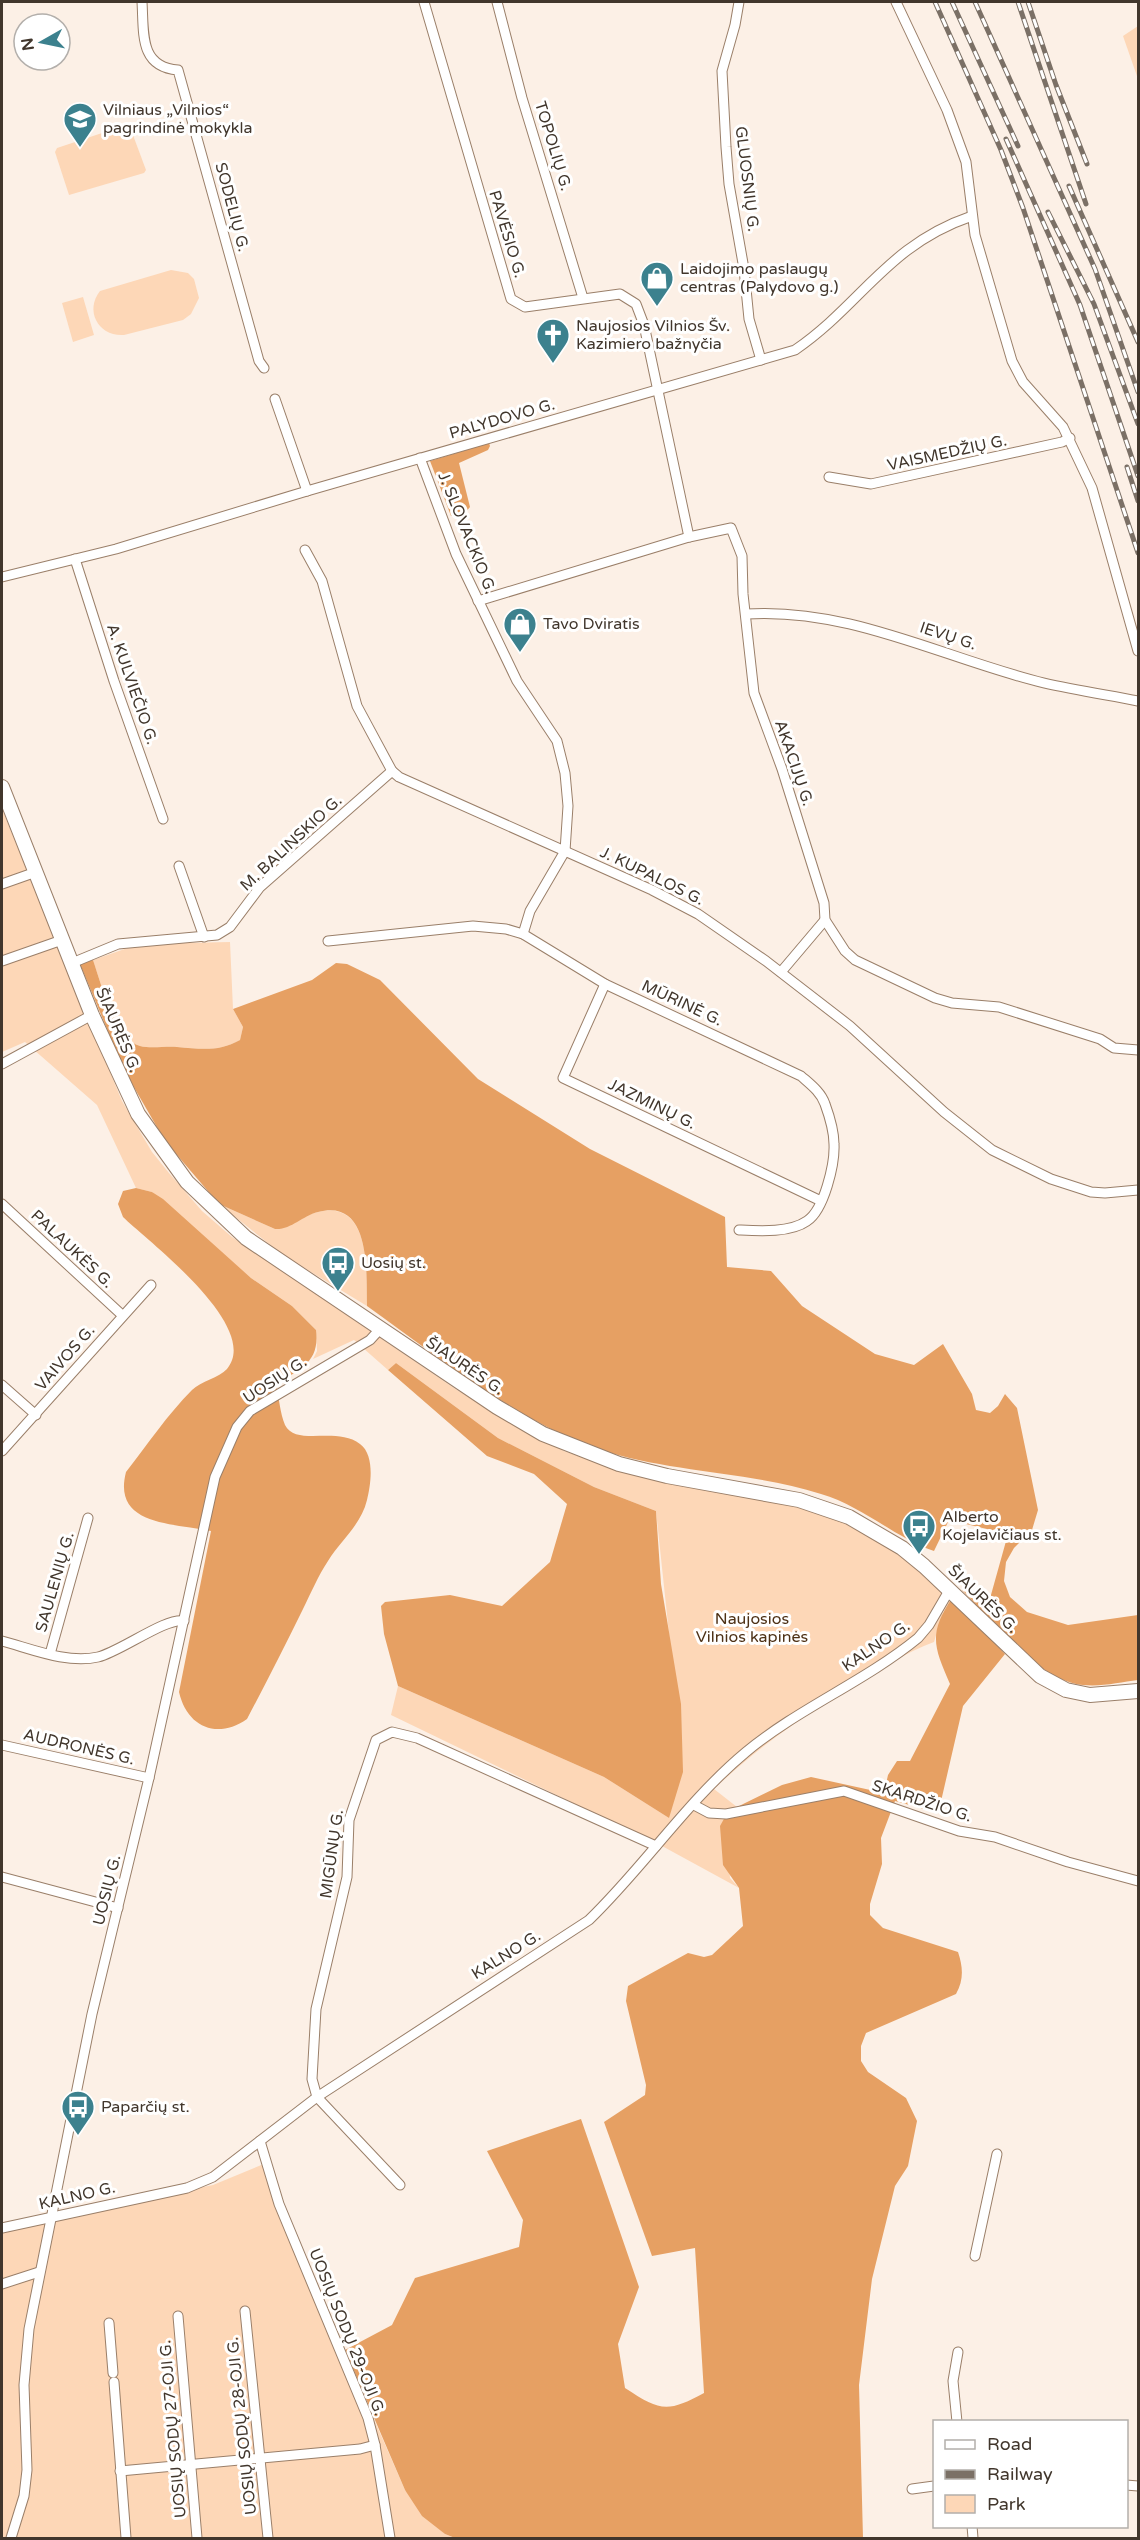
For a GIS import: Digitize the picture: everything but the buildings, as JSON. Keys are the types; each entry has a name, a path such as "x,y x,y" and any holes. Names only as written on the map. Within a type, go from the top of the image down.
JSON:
{"main road":[{"name":"ŠIAURĖS G.","path":"2,787 92,1015 138,1114 187,1182 246,1238 497,1407 543,1434 619,1464 668,1476 782,1496 825,1508 864,1525 902,1548 950,1589 1040,1676 1053,1684 1090,1695 1138,1691"}],"street":[{"name":"SODELIŲ G.","path":"142,2 145,40 150,56 155,64 165,69 178,70 259,361 264,368"},
{"name":"PAVĖSIO G.","path":"424,2 511,299 525,307 620,294 636,304 644,325 689,537"},
{"name":"TOPOLIŲ G.","path":"497,2 522,98 582,298"},
{"name":"GLUOSNIŲ G.","path":"739,2 722,70 726,147 729,184 744,269 749,320 761,360"},
{"path":"896,2 961,144 969,177 975,235 1014,367 1023,382 1070,438 1092,488 1138,651"},
{"name":"PALYDOVO G.","path":"2,577 75,559 795,350 814,336 895,257 937,229 972,216"},
{"path":"275,399 307,491"},
{"name":"VAISMEDŽIŲ G.","path":"829,477 871,484 1001,457 1070,438"},
{"name":"J. SLOVACKIO G.","path":"420,458 456,554 478,601 517,681 557,741 565,773 568,806 565,851"},
{"name":"AKACIJŲ G.","path":"478,601 724,527 733,530 742,556 754,693 782,769 824,903 825,920 845,951 855,960 935,998 952,1003 999,1007 1100,1039 1114,1048 1138,1050"},
{"path":"304,550 322,581 357,706 392,771"},
{"name":"A. KULVIEČIO G.","path":"75,559 114,681 163,819"},
{"name":"IEVŲ G.","path":"746,614 792,615 832,621 899,636 1043,683 1138,701"},
{"name":"J. KUPALOS G.","path":"392,771 399,777 673,900 781,972 850,1026 944,1112 992,1150 1043,1175 1091,1192 1138,1190"},
{"name":"M. BALINSKIO G.","path":"72,963 118,944 217,935 230,927 260,887 392,771"},
{"path":"523,934 530,910 565,851"},
{"path":"179,866 204,937"},
{"path":"2,884 36,872"},
{"path":"781,972 825,920"},
{"name":"MŪRINĖ G.","path":"327,941 473,926 506,929 523,934 605,984 792,1071 816,1090 825,1102 834,1144 829,1176 821,1201 817,1212 802,1224 778,1229 739,1230"},
{"path":"2,961 62,940"},
{"name":"JAZMINŲ G.","path":"605,984 563,1078 821,1201"},
{"path":"2,1064 92,1015"},
{"name":"PALAUKĖS G.","path":"2,1204 122,1315"},
{"name":"VAIVOS G.","path":"2,1451 122,1315 151,1286"},
{"name":"UOSIŲ G.","path":"11,2538 24,2496 27,2470 25,2360 39,2272 215,1477 237,1427 250,1411 370,1340 380,1329"},
{"path":"2,1385 36,1414"},
{"name":"SAULENIŲ G.","path":"50,1654 88,1518"},
{"name":"KALNO G.","path":"2,2228 204,2182 317,2097 527,1958 571,1933 614,1896 717,1778 765,1736 918,1638 929,1625 950,1589"},
{"path":"2,1641 77,1659 101,1657 170,1622 183,1621"},
{"name":"MIGŪNŲ G.","path":"317,2097 312,2079 316,2008 347,1877 349,1820 372,1748 381,1736 392,1732 417,1738 656,1846"},
{"name":"AUDRONĖS G.","path":"2,1745 149,1778"},
{"name":"SKARDŽIO G.","path":"694,1805 709,1813 726,1814 844,1791 959,1831 995,1837 1138,1881"},
{"path":"2,1877 118,1908"},
{"path":"317,2097 400,2185"},
{"name":"UOSIŲ SODŲ 29-OJI G.","path":"260,2141 279,2204 353,2377 375,2445 390,2538"},
{"path":"975,2256 997,2154"},
{"path":"2,2284 39,2272"},
{"name":"UOSIŲ SODŲ 28-OJI G.","path":"245,2311 268,2538"},
{"name":"UOSIŲ SODŲ 27-OJI G.","path":"178,2316 197,2538"},
{"path":"109,2323 126,2538"},
{"path":"957,2420 952,2381 958,2352"},
{"path":"120,2471 360,2449 375,2445"},
{"path":"912,2489 933,2486"}],"green space":[{"path":"1138,26 1138,79 1123,36"},
{"path":"126,125 130,127 146,170 144,173 69,195 55,152 57,148"},
{"path":"171,270 188,273 194,279 199,298 191,314 183,320 124,335 115,335 101,327 93,307 100,291"},
{"path":"83,297 94,335 73,342 62,303"},
{"name":"Naujosios Vilnios kapinės","path":"2,809 122,1101 152,1152 202,1211 232,1237 457,1390 564,1451 621,1471 803,1508 834,1518 895,1550 952,1598 943,1612 934,1642 893,1662 816,1709 764,1746 714,1789 737,1807 725,1817 730,1878 739,1888 662,1846 391,1715 398,1686 604,1777 669,1818 670,1643 656,1511 594,1487 498,1438 396,1363 388,1370 354,1340 313,1359 317,1351 316,1330 292,1306 251,1278 152,1192 136,1188 97,1105 25,1042 2,1052"},
{"path":"230,942 233,1009 243,1027 240,1040 210,1049 149,1047 131,1042 116,1022 93,960 139,944"},
{"path":"219,1204 275,1229 318,1212 336,1211 348,1217 357,1227 362,1242 367,1276 367,1306 283,1255"},
{"path":"271,2161 294,2237 405,2490 445,2534 455,2538 2,2538 2,2228 213,2185"}],"shaded area":[{"path":"489,443 488,450 459,463 470,507 465,513 451,516 430,461"},
{"path":"93,960 116,1022 131,1042 144,1047 202,1049 217,1048 240,1040 243,1027 233,1009 312,980 336,963 347,964 380,980 478,1079 590,1149 725,1217 727,1267 771,1271 802,1306 875,1354 914,1365 943,1344 972,1394 976,1410 990,1413 998,1406 1005,1394 1017,1408 1038,1510 1032,1530 1014,1548 1006,1562 1004,1581 1010,1597 1027,1612 1068,1625 1138,1615 1138,1680 1104,1685 1083,1685 1066,1681 1049,1673 1017,1648 962,1590 963,1586 989,1602 1008,1534 949,1520 934,1551 905,1538 850,1506 821,1494 794,1486 653,1463 598,1449 538,1422 478,1386 367,1306 367,1276 362,1242 357,1227 348,1216 336,1211 318,1212 281,1229 275,1229 219,1204 165,1141 124,1070 80,964"},
{"path":"136,1188 152,1192 163,1199 251,1278 292,1306 316,1330 315,1350 311,1357 300,1369 276,1385 285,1425 298,1435 350,1439 365,1449 370,1462 368,1493 360,1517 321,1573 247,1719 225,1729 214,1729 196,1721 183,1704 179,1692 211,1531 149,1519 128,1503 124,1490 126,1472 166,1419 196,1387 227,1369 234,1351 229,1331 216,1309 198,1287 123,1217 118,1204 123,1191"},
{"path":"396,1363 498,1438 594,1487 656,1511 661,1584 681,1704 683,1772 669,1818 604,1777 398,1686 384,1634 381,1606 385,1602 450,1595 502,1606 550,1562 567,1504 534,1474 487,1456 388,1370"},
{"path":"952,1598 1005,1654 963,1706 939,1810 935,1812 895,1801 881,1838 882,1864 870,1904 870,1915 883,1928 958,1952 962,1973 956,1994 866,2033 861,2046 861,2061 868,2072 906,2098 917,2121 908,2166 895,2186 872,2279 859,2385 863,2538 455,2538 445,2534 422,2516 405,2490 345,2350 392,2325 415,2278 519,2247 523,2220 487,2151 581,2119 639,2287 618,2344 625,2388 647,2401 664,2407 681,2404 704,2393 695,2248 652,2256 604,2122 645,2095 646,2085 626,2001 628,1986 688,1953 704,1957 712,1955 743,1926 739,1888 723,1865 720,1826 725,1817 737,1807 782,1785 811,1777 884,1793 888,1775 897,1761 910,1761 950,1684 940,1660 936,1641 939,1621"}],"railway":[{"path":"935,2 1001,150 1023,208 1138,553"},
{"path":"952,2 1018,146"},
{"path":"975,2 1095,269 1138,392"},
{"path":"1018,2 1086,204"},
{"path":"1028,2 1056,85 1087,164"},
{"path":"1006,139 1080,305 1138,476"},
{"path":"1069,186 1138,342"},
{"path":"1048,212 1094,304 1138,424"},
{"path":"1127,467 1138,501"}],"place":[{"name":"Vilniaus „Vilnios“ pagrindinė mokykla","path":"80,148"},
{"name":"Laidojimo paslaugų centras (Palydovo g.)","path":"657,307"},
{"name":"Naujosios Vilnios Šv. Kazimiero bažnyčia","path":"553,364"},
{"name":"Tavo Dviratis","path":"520,653"},
{"name":"Uosių st.","path":"338,1292"},
{"name":"Alberto Kojelavičiaus st.","path":"919,1555"},
{"name":"Paparčių st.","path":"78,2136"}]}
